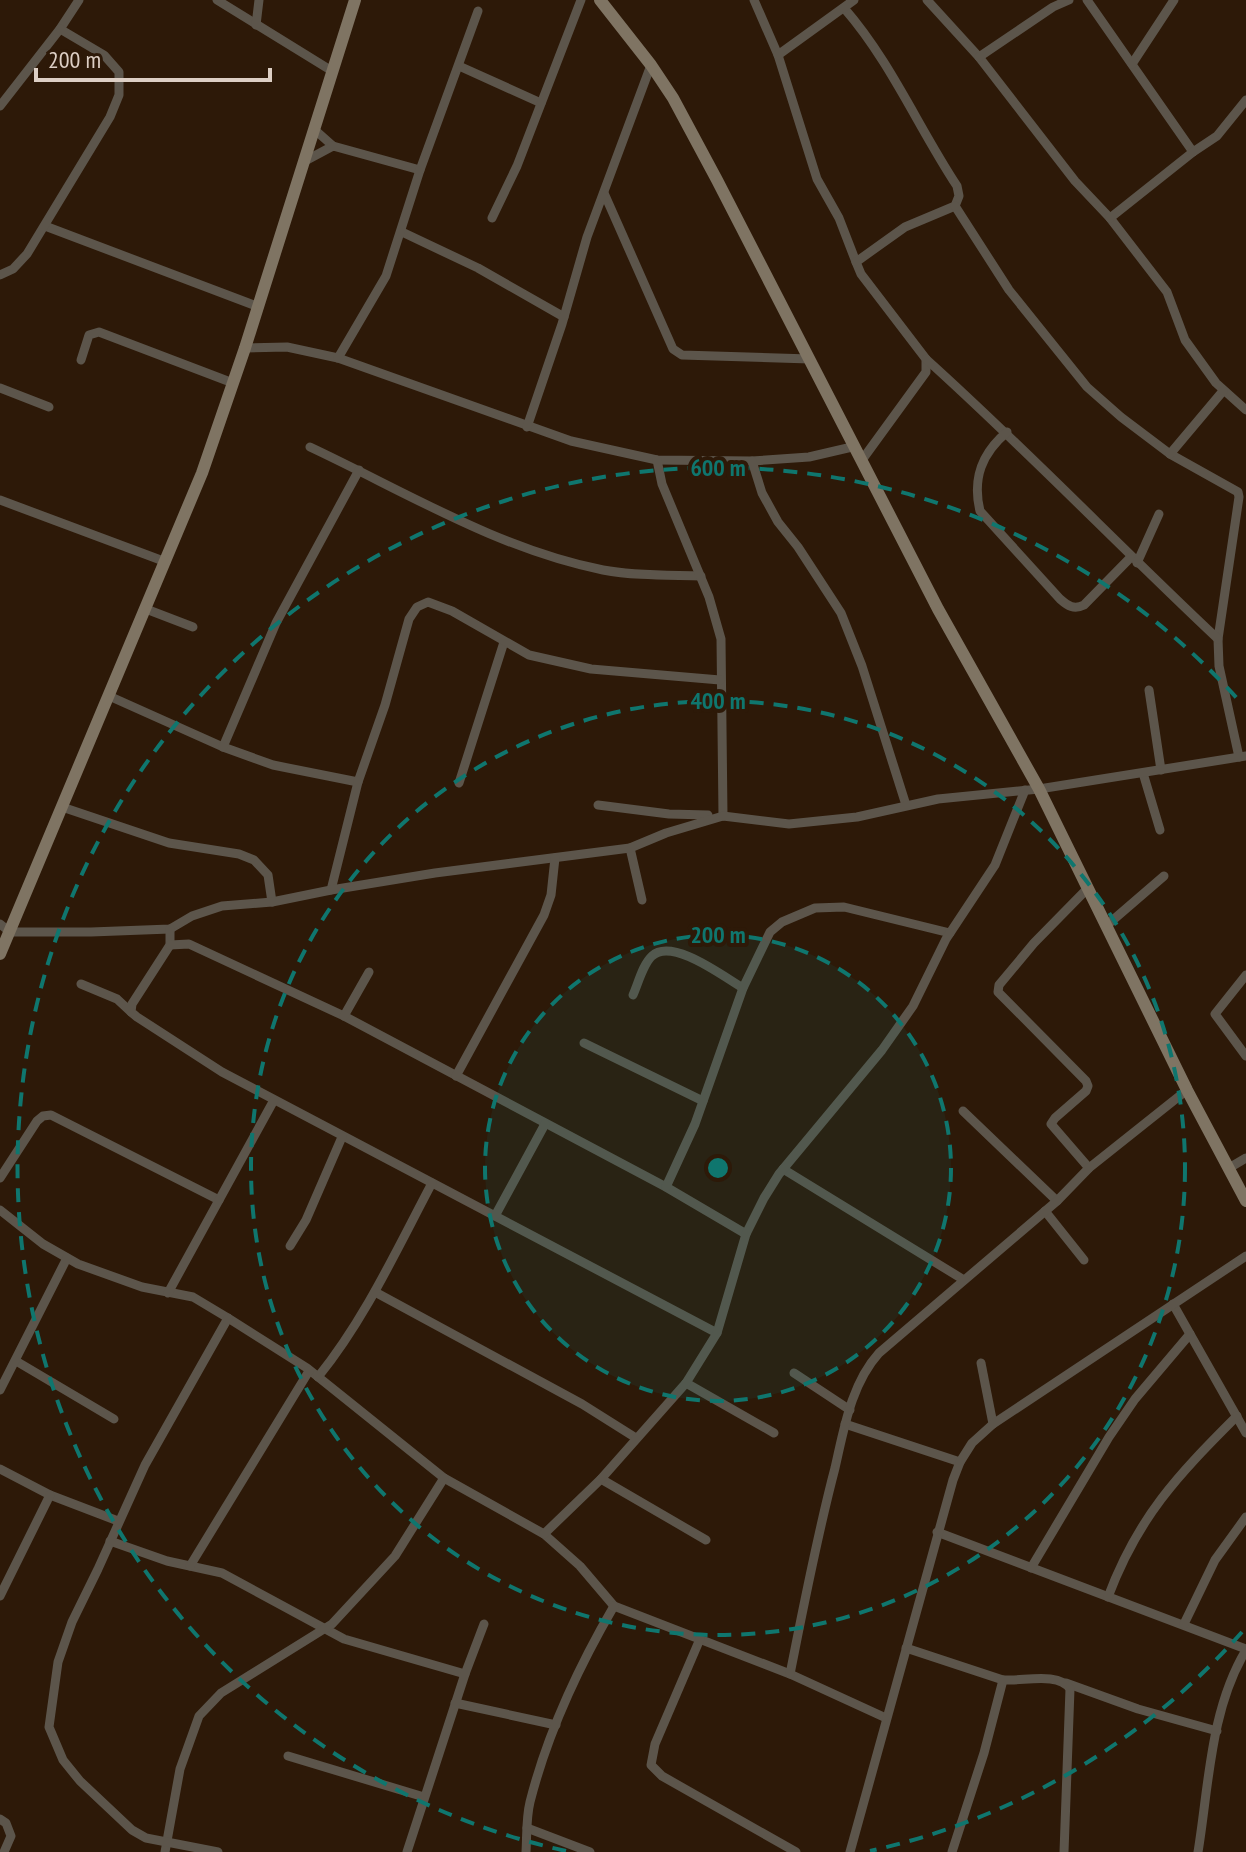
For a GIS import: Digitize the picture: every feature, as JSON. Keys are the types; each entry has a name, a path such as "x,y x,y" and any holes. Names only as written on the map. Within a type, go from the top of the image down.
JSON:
{"street":[{"path":"0,106 79,0"},
{"path":"217,0 332,71"},
{"path":"256,25 259,0"},
{"path":"0,954 5,928 62,807 202,473 259,307 355,0"},
{"path":"492,218 517,166 581,0"},
{"path":"600,0 651,65 710,167 852,447 862,460 938,609 1039,789 1187,1090 1246,1201"},
{"path":"754,0 778,55 809,159 839,218 861,274 926,359 1007,432 1134,560 1218,639"},
{"path":"778,55 854,0"},
{"path":"927,0 979,57 1075,181 1110,218 1167,292 1185,340 1223,391 1246,410"},
{"path":"979,57 1053,7 1069,0"},
{"path":"1087,0 1193,152"},
{"path":"1132,64 1174,0"},
{"path":"844,8 860,26 900,86 957,186 959,196 955,206 905,227 856,262"},
{"path":"338,358 377,295 402,232 420,170 478,11"},
{"path":"0,275 13,269 27,254 110,117 119,95 119,72 104,55 60,29"},
{"path":"527,427 587,237 651,65"},
{"path":"459,66 541,103"},
{"path":"1110,218 1217,136 1246,100"},
{"path":"315,130 333,146 420,170"},
{"path":"305,161 333,146"},
{"path":"604,193 673,349 682,355 810,359"},
{"path":"5,928 91,932 170,929 192,916 222,906 272,902 435,873 630,848 666,833 723,816 789,824 857,817 906,805 1039,789 1242,757 1219,666 1218,639 1239,497 1231,487 1170,454 1087,387 1009,290 955,206"},
{"path":"45,226 259,307"},
{"path":"402,232 478,268 564,317"},
{"path":"81,360 90,334 99,332 233,383"},
{"path":"245,348 287,347 338,358 527,427 571,441 657,460 752,461 809,457 852,447"},
{"path":"862,460 926,372 926,359"},
{"path":"0,388 49,407"},
{"path":"1170,454 1223,391"},
{"path":"1007,432 993,444 980,466 976,497 980,511 1069,606 1078,608 1084,605 1134,560 1159,514"},
{"path":"310,447 461,522 507,541 604,570 701,576"},
{"path":"657,460 662,484 701,576 721,639 723,816"},
{"path":"752,461 762,493 778,522 841,613 862,666 906,805"},
{"path":"223,747 276,623 359,470"},
{"path":"0,500 166,562"},
{"path":"331,890 358,782 385,705 409,619 417,607 428,602 452,611 529,655 591,669 720,680"},
{"path":"146,609 193,627"},
{"path":"459,783 504,642"},
{"path":"1149,690 1161,770"},
{"path":"109,696 223,747 273,765 358,782"},
{"path":"1143,773 1160,830"},
{"path":"544,1534 601,1479 686,1383 717,1333 746,1234 764,1198 783,1169 882,1050 913,1006 950,933 995,865 1025,790"},
{"path":"598,805 669,814 708,815"},
{"path":"62,807 169,843 239,854 254,860 268,875 272,902"},
{"path":"666,833 669,814"},
{"path":"630,848 642,900"},
{"path":"456,1076 544,915 551,895 555,858"},
{"path":"1106,926 1164,876"},
{"path":"1088,888 1034,943 999,985 998,992 1086,1081 1086,1091 1051,1124 1089,1168"},
{"path":"666,1187 703,1101 743,988 770,932 782,922 815,908 855,908 950,933"},
{"path":"131,1012 132,1004 170,945 170,929"},
{"path":"170,945 189,944 344,1016 666,1187 746,1234"},
{"path":"633,995 650,957 658,951 681,952 743,988"},
{"path":"344,1016 369,972"},
{"path":"1245,1053 1215,1014 1246,975"},
{"path":"81,984 117,999 131,1012 222,1072 717,1333"},
{"path":"584,1043 703,1101"},
{"path":"790,1674 814,1547 845,1424 866,1367 1057,1201 1089,1168 1187,1090"},
{"path":"168,1293 274,1100"},
{"path":"963,1111 1057,1201"},
{"path":"0,1178 37,1121 51,1115 219,1200"},
{"path":"495,1216 545,1124"},
{"path":"290,1246 306,1220 342,1137"},
{"path":"1229,1168 1246,1158"},
{"path":"783,1169 964,1280"},
{"path":"318,1377 375,1292 432,1183"},
{"path":"0,1210 43,1244 67,1258 119,1280 193,1297 228,1318 318,1377 444,1478 544,1534 580,1566 614,1606 790,1674 886,1718"},
{"path":"1045,1211 1084,1260"},
{"path":"850,1852 937,1532 960,1462 972,1443 993,1424 1246,1256"},
{"path":"0,1390 67,1258"},
{"path":"375,1292 582,1404 636,1438"},
{"path":"1173,1304 1246,1433"},
{"path":"218,1852 166,1847 132,1830 96,1798 63,1760 49,1727 58,1662 72,1622 172,1413 228,1318"},
{"path":"1031,1568 1109,1437 1135,1399 1190,1334"},
{"path":"16,1361 114,1419"},
{"path":"981,1363 993,1424"},
{"path":"190,1566 309,1371"},
{"path":"794,1373 850,1410"},
{"path":"686,1383 774,1433"},
{"path":"1108,1597 1129,1545 1161,1498 1237,1416"},
{"path":"845,1424 960,1462"},
{"path":"0,1469 50,1495 118,1521"},
{"path":"166,1847 180,1769 199,1716 221,1693 325,1628 395,1556 444,1478"},
{"path":"601,1479 706,1540"},
{"path":"0,1596 50,1495"},
{"path":"1184,1624 1215,1560 1246,1517"},
{"path":"937,1532 1246,1650 1232,1678 1217,1731 1198,1852"},
{"path":"110,1541 155,1557 222,1573 344,1639 465,1674"},
{"path":"526,1852 529,1805 556,1725 599,1630 614,1606"},
{"path":"407,1852 484,1624"},
{"path":"700,1639 655,1744 651,1765 662,1776 796,1852"},
{"path":"906,1648 1003,1680 1057,1680 1138,1709 1217,1731"},
{"path":"952,1852 984,1753 1003,1680"},
{"path":"1064,1852 1070,1689 1066,1683"},
{"path":"455,1703 556,1725"},
{"path":"288,1756 424,1797"},
{"path":"0,1819 6,1823 11,1836 4,1852"},
{"path":"527,1828 590,1852"}]}
